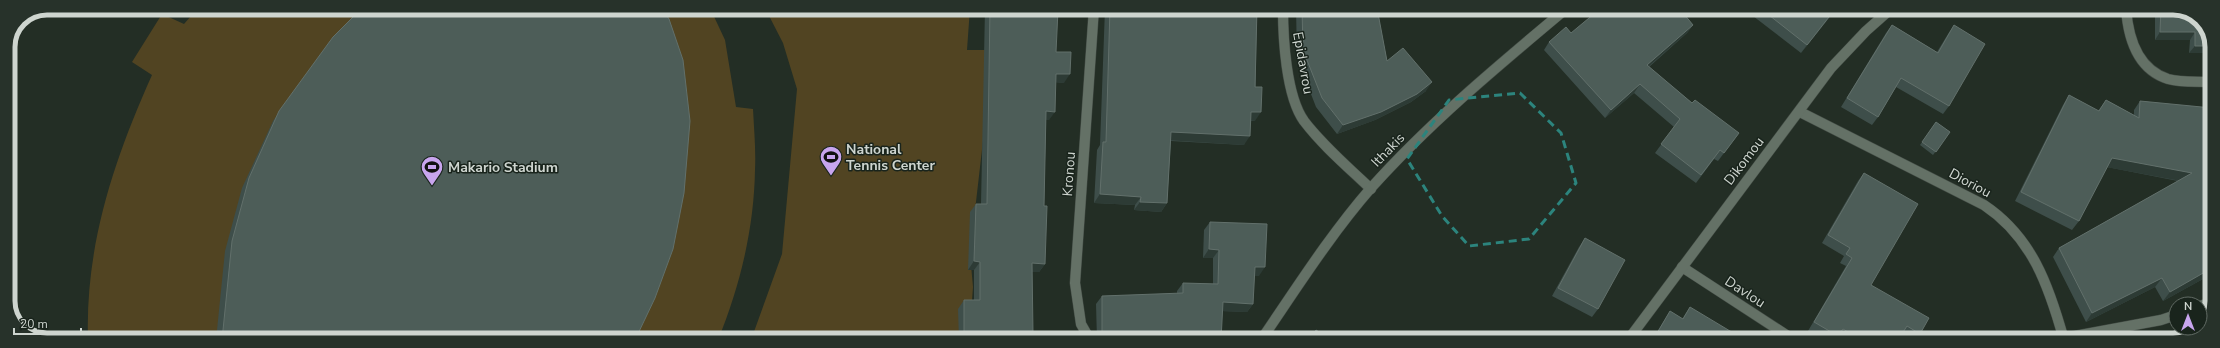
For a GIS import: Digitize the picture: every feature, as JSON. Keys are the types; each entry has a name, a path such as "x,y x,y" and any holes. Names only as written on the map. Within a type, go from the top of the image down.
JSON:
{"street":[{"name":"Kronou","path":"1086,333 1081,324 1076,283 1094,15"},
{"name":"Epidavrou","path":"1283,15 1283,35 1286,62 1291,88 1303,120 1326,146 1371,189"},
{"name":"Ithakis","path":"1266,333 1318,257 1371,189 1422,135 1559,15"},
{"name":"Dikomou","path":"1633,333 1800,112 1831,68 1866,31 1884,15"},
{"path":"2127,15 2130,39 2140,59 2152,70 2167,79 2205,82"},
{"name":"Dioriou","path":"1800,112 1984,206 2002,217 2016,232 2034,260 2047,288 2062,333"},
{"name":"Davlou","path":"1682,267 1783,333"},
{"path":"2095,333 2168,318"}],"highlighted area":[{"path":"1520,93 1561,133 1576,183 1529,239 1469,246 1442,216 1407,159 1449,100"}],"shaded area":[{"name":"Makario Stadium","path":"161,15 184,24 192,15 713,15 725,40 736,107 753,109 755,147 754,192 749,235 733,299 721,333 88,333 88,305 91,270 105,204 114,171 138,107 152,75 132,62"},
{"path":"769,15 970,15 967,50 991,50 983,141 970,254 973,287 970,333 754,333 782,254 797,89 783,43"}],"building":[{"name":"Makario Stadium","path":"355,15 666,15 683,60 690,121 684,193 673,249 655,298 638,333 223,333 232,241 249,178 279,111 333,37"},
{"path":"990,15 1058,15 1056,52 1071,52 1070,74 1056,74 1055,112 1046,111 1044,206 1047,206 1045,264 1032,263 1033,333 964,333 964,300 980,300 980,262 974,261 976,204 987,204"},
{"path":"1110,15 1257,15 1255,87 1262,87 1261,112 1251,112 1250,136 1171,132 1167,203 1140,202 1141,197 1100,194 1103,142 1106,142"},
{"path":"1302,15 1378,15 1387,61 1403,48 1432,82 1417,94 1381,112 1343,125 1322,98 1303,50"},
{"path":"1593,15 1685,15 1693,25 1647,65 1692,103 1695,100 1739,133 1724,153 1720,150 1701,175 1661,144 1680,119 1640,84 1611,110 1549,42 1566,27 1571,33"},
{"path":"1769,15 1831,15 1807,45"},
{"path":"2161,15 2181,16 2191,20 2200,29 2205,46 2195,46 2195,32 2160,32"},
{"path":"1892,25 1938,53 1954,25 1985,44 1949,106 1901,78 1878,117 1847,98"},
{"path":"2069,95 2099,111 2106,100 2139,118 2140,101 2205,107 2205,272 2170,292 2162,278 2092,313 2059,248 2192,173 2112,158 2079,221 2021,192"},
{"path":"1936,122 1950,132 1936,152 1922,142"},
{"path":"1864,173 1918,204 1871,285 1929,318 1921,333 1907,326 1902,333 1850,333 1843,329 1840,333 1833,333 1814,322 1852,258 1846,254 1850,248 1828,235"},
{"path":"1210,222 1267,224 1265,267 1255,267 1253,304 1223,302 1221,333 1102,332 1102,296 1183,293 1183,283 1218,284 1219,250 1209,249"},
{"path":"1585,238 1625,260 1598,309 1558,288"},
{"path":"1690,307 1733,333 1657,333 1670,311 1683,319"}],"place":[{"name":"National Tennis Center","path":"831,176"},
{"name":"Makario Stadium","path":"432,186"}]}
